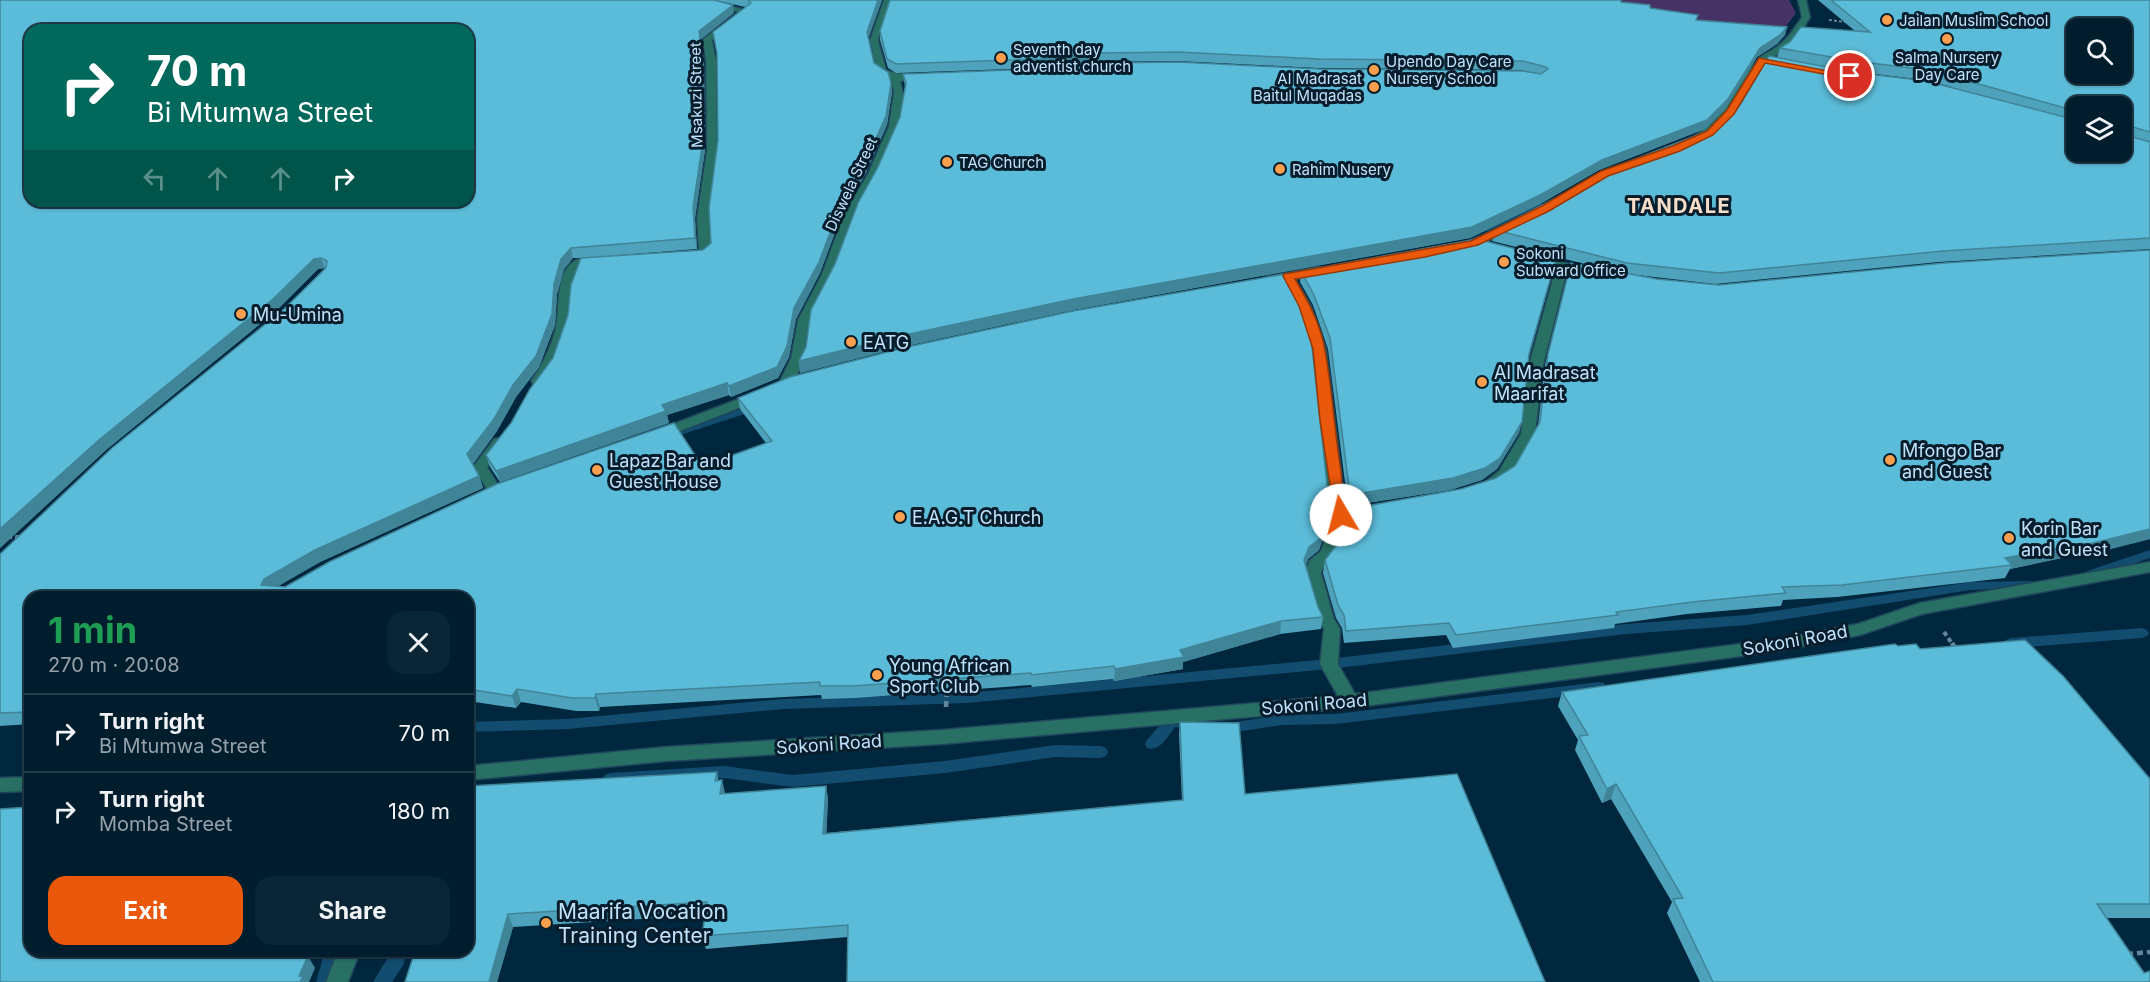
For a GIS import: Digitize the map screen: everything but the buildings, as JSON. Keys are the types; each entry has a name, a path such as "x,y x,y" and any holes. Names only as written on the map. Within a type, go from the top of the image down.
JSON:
{"street":[{"name":"Msakuzi Street","path":"674,257 705,254 704,218 712,150 711,62 707,39 746,11 694,0"},
{"path":"888,0 874,40 882,72 895,78 936,77"},
{"path":"1685,144 1710,133 1731,112 1768,61 1782,48 1806,17 1802,0"},
{"name":"Diswela Street","path":"786,383 798,358 804,320 828,274 851,212 872,176 894,126 899,92 895,78"},
{"path":"1445,249 1474,243 1525,218"},
{"path":"1474,243 1496,249"},
{"path":"1529,258 1600,275"},
{"path":"531,390 547,369 563,325 565,295 572,270 579,264 608,262"},
{"path":"1476,489 1488,485 1505,474 1528,434 1536,365 1562,267"},
{"path":"1257,282 1328,270"},
{"path":"1288,276 1305,306 1319,349 1337,506 1341,515 1332,545 1322,561 1315,565 1313,573 1326,619 1332,629 1329,664 1350,701"},
{"path":"650,438 786,383 808,378"},
{"path":"495,491 480,467 506,433"},
{"path":"1341,515 1379,508"},
{"name":"Sokoni Road","path":"474,772 666,754 942,737 1350,701 1779,645 1860,629 1920,609 2150,567"},
{"path":"0,785 24,784"},
{"path":"337,982 347,957"}],"path":[{"path":"1806,17 1848,22"},
{"path":"0,537 26,537"},
{"path":"1920,609 1940,626 1958,652"},
{"path":"942,737 947,699 946,679"},
{"path":"2119,954 2150,952"}],"shaded area":[{"path":"1621,0 1789,0 1796,13 1781,33 1687,19 1623,6"}],"waterway":[{"path":"1477,229 1499,227 1524,211 1540,207 1523,196"},
{"path":"664,437 756,407"},
{"path":"2092,574 2150,554"},
{"path":"474,727 568,724 784,704 967,698 1329,664 1626,629 1747,620 1971,586 2031,585"},
{"path":"2011,643 2142,633"},
{"path":"1223,729 1282,720 1336,719 1599,687"},
{"path":"1152,744 1172,721 1183,723"},
{"path":"610,779 724,772 793,781 945,767 1055,751 1101,752"},
{"path":"325,982 331,957"},
{"path":"382,982 398,957"}],"place":[{"name":"Jailan Muslim School","path":"1887,20"},
{"name":"Salma Nursery Day Care","path":"1947,39"},
{"name":"Seventh day adventist church","path":"1001,58"},
{"name":"Upendo Day Care Nursery School","path":"1374,70"},
{"name":"Al Madrasat Baitul Muqadas","path":"1374,87"},
{"name":"TAG Church","path":"947,162"},
{"name":"Rahim Nusery","path":"1280,169"},
{"name":"Sokoni Subward Office","path":"1504,262"},
{"name":"Mu-Umina","path":"241,314"},
{"name":"EATG","path":"851,342"},
{"name":"Al Madrasat Maarifat","path":"1482,382"},
{"name":"Mfongo Bar and Guest","path":"1890,460"},
{"name":"Lapaz Bar and Guest House","path":"597,470"},
{"name":"E.A.G.T Church","path":"900,517"},
{"name":"Korin Bar and Guest","path":"2009,538"},
{"name":"Young African Sport Club","path":"877,675"},
{"name":"Maarifa Vocation Training Center","path":"546,923"}],"district":[{"name":"TANDALE","path":"1679,206"}],"route":[{"path":"1341,515 1337,506 1319,349 1305,306 1288,276 1425,254 1474,243 1545,208 1604,174 1710,133 1731,112 1762,60 1850,76"}]}
